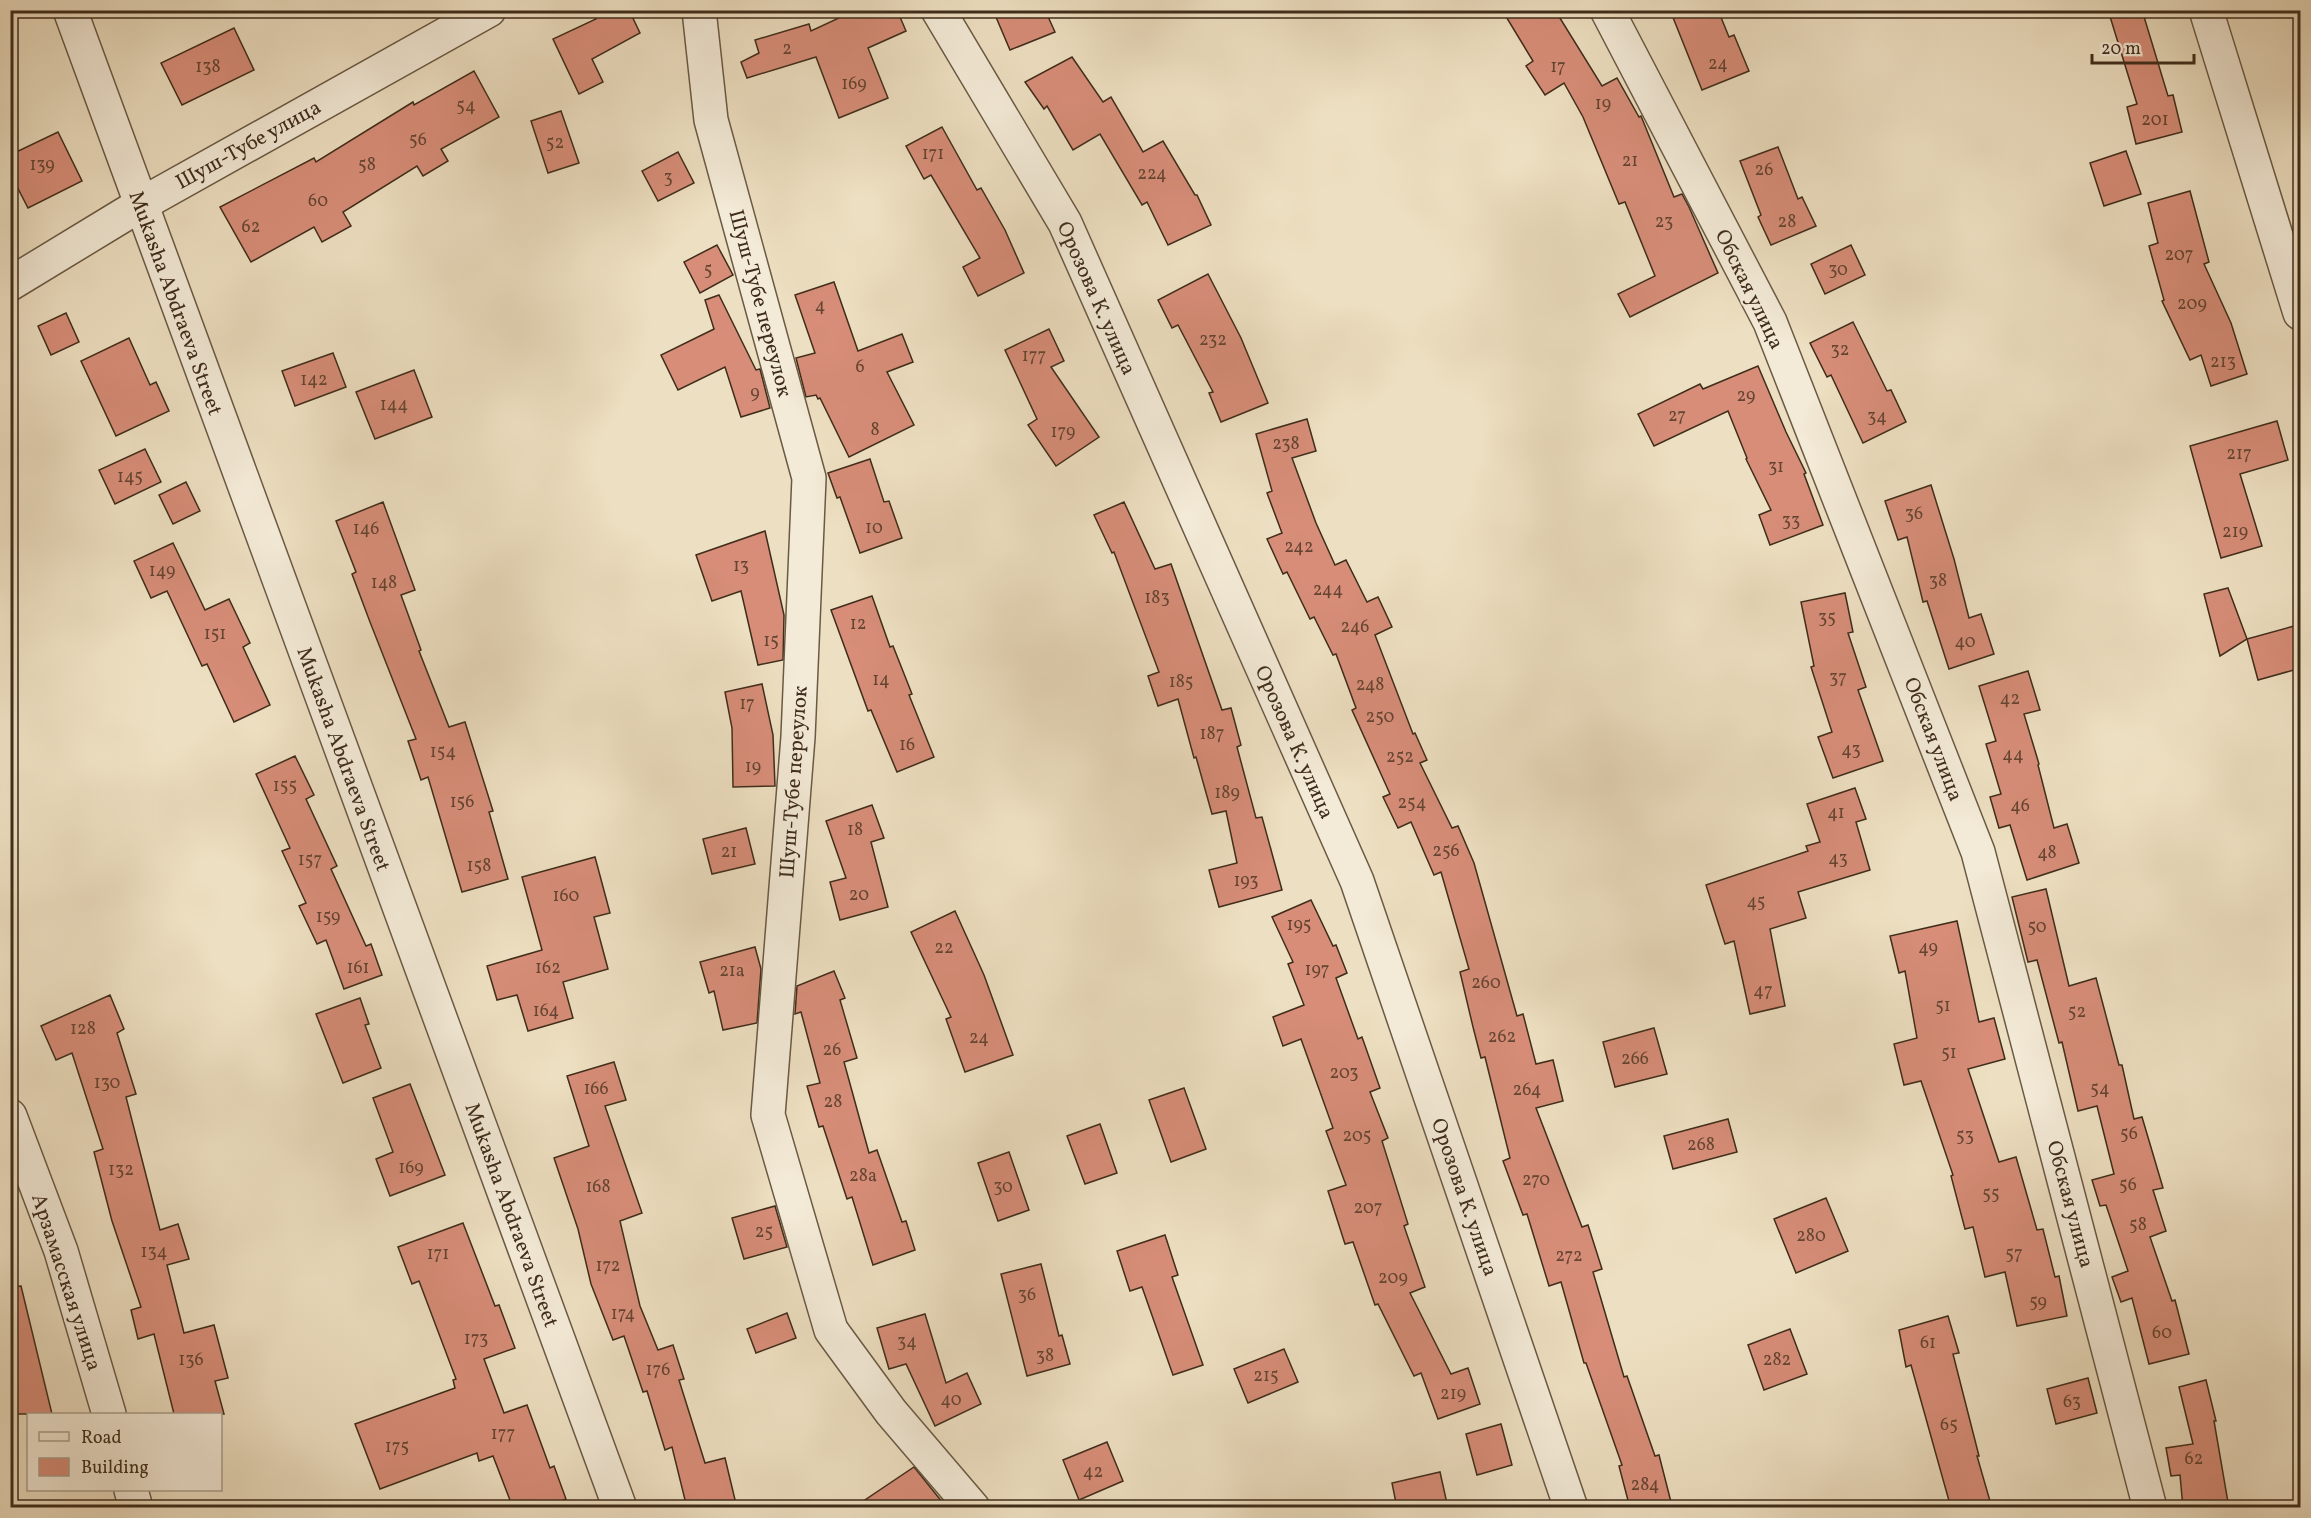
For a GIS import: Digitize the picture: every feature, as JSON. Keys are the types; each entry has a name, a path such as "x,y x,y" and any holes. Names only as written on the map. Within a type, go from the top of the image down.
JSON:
{"street":[{"name":"Mukasha Abdraeva Street","path":"70,10 620,1508"},
{"name":"Шуш-Тубе улица","path":"10,284 140,205 489,10"},
{"name":"Шуш-Тубе переулок","path":"699,10 711,120 809,478 798,737 768,1115 831,1330 891,1412 973,1508"},
{"name":"Орозова К. улица","path":"938,10 1065,223 1357,880 1571,1508"},
{"name":"Обская улица","path":"1607,10 1770,322 1978,852 2150,1508"},
{"path":"2206,10 2301,313"},
{"name":"Арзамасская улица","path":"10,1116 61,1251 109,1413"},
{"path":"131,1491 136,1508"}],"building":[{"path":"591,10 629,10 640,33 592,59 603,82 579,94 553,39 596,19"},
{"path":"856,10 897,10 906,31 868,48 888,98 839,118 816,57 747,78 741,62 759,53 755,40 809,24 811,31"},
{"path":"993,10 1045,10 1055,32 1010,50"},
{"path":"1502,10 1555,10 1602,86 1617,78 1639,117 1641,116 1674,197 1682,194 1689,207 1718,273 1630,317 1618,294 1655,276 1625,202 1619,204 1583,117 1564,83 1545,95 1526,66 1533,61"},
{"path":"1670,10 1718,10 1729,37 1734,35 1749,71 1702,90"},
{"path":"2108,10 2142,10 2168,96 2173,95 2182,132 2136,144 2127,107 2137,104"},
{"path":"234,28 254,70 182,105 161,63"},
{"path":"1072,57 1103,102 1111,97 1143,152 1163,141 1197,195 1211,225 1168,245 1147,202 1142,205 1100,134 1073,150 1047,106 1044,109 1025,82"},
{"path":"474,71 499,117 441,149 448,161 423,176 417,166 343,212 351,226 322,242 314,227 251,262 220,207 314,158 316,162 413,102 414,105"},
{"path":"561,111 579,163 548,173 531,121"},
{"path":"942,127 977,190 981,188 1005,230 1024,273 978,296 963,267 980,258 931,175 924,179 906,146"},
{"path":"58,132 82,181 28,208 10,173 10,155"},
{"path":"1778,147 1798,199 1802,197 1816,226 1771,245 1758,217 1761,215 1740,161"},
{"path":"2126,151 2141,194 2104,206 2090,163"},
{"path":"678,152 694,183 658,201 642,171"},
{"path":"2190,191 2209,262 2204,264 2231,323 2247,374 2211,386 2201,355 2190,360 2162,301 2164,300 2149,246 2158,243 2148,203"},
{"path":"717,245 733,275 700,293 684,262"},
{"path":"1851,245 1865,275 1825,294 1811,264"},
{"path":"1208,274 1241,338 1268,403 1221,422 1209,393 1213,392 1178,325 1172,328 1158,300"},
{"path":"834,282 858,351 902,334 913,362 887,372 914,425 849,457 820,398 818,399 816,395 806,397 796,358 815,353 795,295"},
{"path":"719,295 756,370 760,369 770,408 741,417 725,367 678,390 661,355 714,329 705,300"},
{"path":"66,313 79,342 51,355 38,326"},
{"path":"1853,322 1887,391 1891,390 1906,422 1863,443 1831,375 1827,377 1810,343"},
{"path":"1049,329 1064,361 1051,367 1099,437 1056,466 1028,425 1037,419 1005,350"},
{"path":"129,338 150,385 156,382 169,411 116,436 81,361"},
{"path":"333,353 346,387 295,406 282,371"},
{"path":"1758,366 1806,473 1804,474 1823,525 1770,545 1759,515 1771,510 1746,459 1728,411 1654,446 1638,414 1700,384 1703,389"},
{"path":"414,370 432,417 375,439 356,392"},
{"path":"1307,419 1316,451 1292,458 1316,523 1335,565 1346,560 1367,602 1378,597 1392,627 1375,635 1413,734 1415,733 1427,760 1420,763 1452,828 1458,826 1474,863 1517,1016 1523,1014 1536,1064 1553,1060 1563,1101 1536,1108 1582,1227 1588,1225 1602,1269 1593,1272 1624,1377 1627,1376 1655,1456 1659,1455 1671,1502 1652,1508 1630,1508 1619,1466 1622,1465 1586,1363 1584,1363 1561,1282 1549,1286 1527,1214 1523,1215 1503,1161 1510,1158 1485,1057 1481,1058 1473,1027 1460,972 1469,969 1441,872 1434,875 1411,822 1398,828 1383,797 1390,794 1352,710 1356,708 1336,654 1333,655 1314,617 1310,619 1287,572 1283,574 1267,539 1282,533 1267,493 1272,491 1256,434"},
{"path":"2277,421 2288,460 2240,474 2262,546 2221,558 2190,446"},
{"path":"145,449 161,482 115,504 99,470"},
{"path":"870,459 884,502 889,501 902,538 860,553 840,497 837,498 828,473"},
{"path":"186,482 200,511 173,524 159,495"},
{"path":"1931,485 1969,618 1981,614 1994,654 1949,669 1927,601 1923,602 1907,537 1898,540 1885,501"},
{"path":"383,502 415,590 401,595 421,650 419,651 449,727 465,722 493,811 489,812 508,879 462,892 428,777 421,780 408,741 416,739 352,574 356,572 336,521"},
{"path":"1124,502 1155,569 1171,564 1222,710 1231,708 1241,745 1237,747 1256,818 1262,817 1282,890 1219,907 1209,870 1237,863 1226,811 1212,814 1178,699 1158,706 1148,676 1159,672 1114,552 1112,553 1094,515"},
{"path":"765,531 784,615 783,660 758,665 741,591 712,601 696,555"},
{"path":"173,543 205,610 229,599 250,643 243,647 270,705 234,722 207,664 202,666 167,591 151,598 134,561"},
{"path":"2228,588 2247,639 2220,656 2204,594"},
{"path":"1845,593 1853,632 1848,633 1866,687 1858,690 1883,761 1833,778 1818,737 1832,732 1811,667 1814,666 1801,602"},
{"path":"872,596 890,647 893,646 912,694 909,695 934,757 897,772 871,710 868,711 831,610"},
{"path":"2294,626 2301,649 2301,668 2258,680 2247,639"},
{"path":"2028,671 2040,710 2024,714 2054,828 2067,824 2079,863 2027,880 2010,825 1999,828 1990,797 2001,794 1986,744 1996,741 1979,686"},
{"path":"762,684 773,735 775,786 733,787 732,728 725,692"},
{"path":"295,756 314,795 306,799 337,866 331,869 366,946 371,944 382,975 344,989 326,940 317,944 299,906 306,903 282,851 290,848 256,774"},
{"path":"1855,788 1866,819 1856,822 1870,870 1798,892 1806,918 1770,929 1785,1006 1750,1014 1734,941 1725,944 1706,885 1808,851 1806,846 1820,842 1807,804"},
{"path":"872,805 884,838 871,842 888,907 840,920 830,882 846,878 826,821"},
{"path":"746,828 755,864 712,874 703,839"},
{"path":"595,857 610,913 594,917 608,969 563,982 573,1018 528,1031 517,995 497,1000 487,966 542,950 522,877"},
{"path":"2046,889 2069,986 2096,978 2119,1065 2122,1065 2134,1119 2142,1117 2163,1188 2153,1190 2166,1231 2150,1237 2172,1301 2175,1300 2189,1354 2149,1364 2132,1298 2121,1302 2112,1277 2128,1271 2106,1205 2100,1206 2092,1180 2114,1174 2097,1106 2078,1111 2062,1042 2059,1043 2037,960 2028,962 2012,897"},
{"path":"1311,900 1333,946 1336,945 1347,973 1336,978 1358,1039 1362,1037 1380,1088 1370,1092 1388,1138 1382,1141 1408,1224 1404,1226 1425,1287 1410,1293 1451,1374 1468,1368 1480,1404 1438,1419 1421,1373 1414,1376 1378,1304 1375,1305 1353,1242 1345,1244 1328,1191 1346,1185 1326,1131 1333,1128 1301,1039 1283,1046 1273,1017 1304,1005 1288,964 1293,962 1272,917"},
{"path":"955,911 984,975 1013,1055 965,1072 946,1019 951,1017 911,932"},
{"path":"1957,921 1979,1022 1994,1018 2005,1059 1968,1069 1999,1162 2016,1157 2037,1230 2043,1229 2055,1277 2059,1276 2067,1316 2017,1326 2005,1272 1985,1277 1973,1227 1965,1229 1951,1176 1953,1175 1921,1081 1904,1085 1894,1044 1917,1038 1905,971 1899,973 1890,936"},
{"path":"755,947 761,969 757,1023 723,1030 714,991 709,993 700,962"},
{"path":"834,971 845,998 840,1000 857,1058 844,1062 869,1153 877,1150 902,1222 906,1221 915,1250 873,1265 852,1197 847,1199 823,1126 819,1127 807,1086 820,1083 801,1012 795,1014 797,986"},
{"path":"110,995 124,1029 117,1033 136,1094 126,1097 160,1230 178,1224 189,1259 167,1265 184,1333 214,1325 228,1378 215,1381 224,1414 174,1413 154,1334 138,1339 131,1310 141,1307 112,1221 94,1152 103,1149 72,1053 56,1060 41,1026"},
{"path":"360,998 369,1024 365,1025 381,1068 343,1083 316,1014"},
{"path":"1654,1028 1667,1074 1615,1087 1603,1042"},
{"path":"614,1062 626,1100 605,1106 642,1213 620,1221 640,1306 658,1350 673,1345 684,1379 679,1380 705,1463 725,1458 737,1508 687,1508 672,1447 665,1450 647,1391 643,1392 624,1336 613,1340 591,1284 578,1229 554,1158 589,1146 567,1076"},
{"path":"410,1084 445,1175 390,1196 376,1159 393,1152 373,1098"},
{"path":"1184,1088 1206,1149 1171,1162 1149,1100"},
{"path":"1728,1119 1737,1152 1673,1169 1664,1136"},
{"path":"1100,1124 1117,1173 1085,1184 1067,1136"},
{"path":"1009,1152 1029,1210 998,1221 978,1163"},
{"path":"1826,1198 1848,1251 1796,1273 1774,1219"},
{"path":"775,1206 787,1247 744,1259 732,1218"},
{"path":"463,1223 495,1306 499,1305 515,1348 484,1359 504,1413 527,1405 550,1468 554,1466 566,1499 542,1508 513,1508 493,1456 479,1461 477,1453 380,1489 355,1424 455,1388 453,1380 456,1379 419,1281 412,1284 398,1247"},
{"path":"1165,1235 1178,1275 1172,1277 1203,1365 1173,1375 1142,1287 1130,1291 1117,1251"},
{"path":"1041,1264 1059,1336 1062,1335 1070,1364 1027,1376 1001,1274"},
{"path":"21,1286 52,1413 10,1414 10,1287"},
{"path":"787,1313 796,1338 756,1353 747,1329"},
{"path":"925,1314 946,1383 967,1373 981,1404 935,1426 906,1364 889,1369 877,1328"},
{"path":"1948,1316 1959,1353 1953,1354 1992,1508 1951,1508 1911,1365 1906,1367 1899,1330"},
{"path":"1790,1329 1807,1374 1764,1390 1748,1345"},
{"path":"1284,1349 1298,1382 1248,1403 1234,1369"},
{"path":"2088,1378 2097,1413 2056,1424 2047,1389"},
{"path":"2206,1380 2216,1421 2214,1421 2229,1508 2183,1508 2180,1475 2171,1476 2166,1448 2193,1444 2179,1387"},
{"path":"1501,1424 1512,1465 1477,1475 1466,1434"},
{"path":"1107,1442 1123,1481 1079,1500 1063,1460"},
{"path":"914,1467 947,1508 853,1508"},
{"path":"1440,1472 1448,1508 1397,1508 1392,1483"}]}
